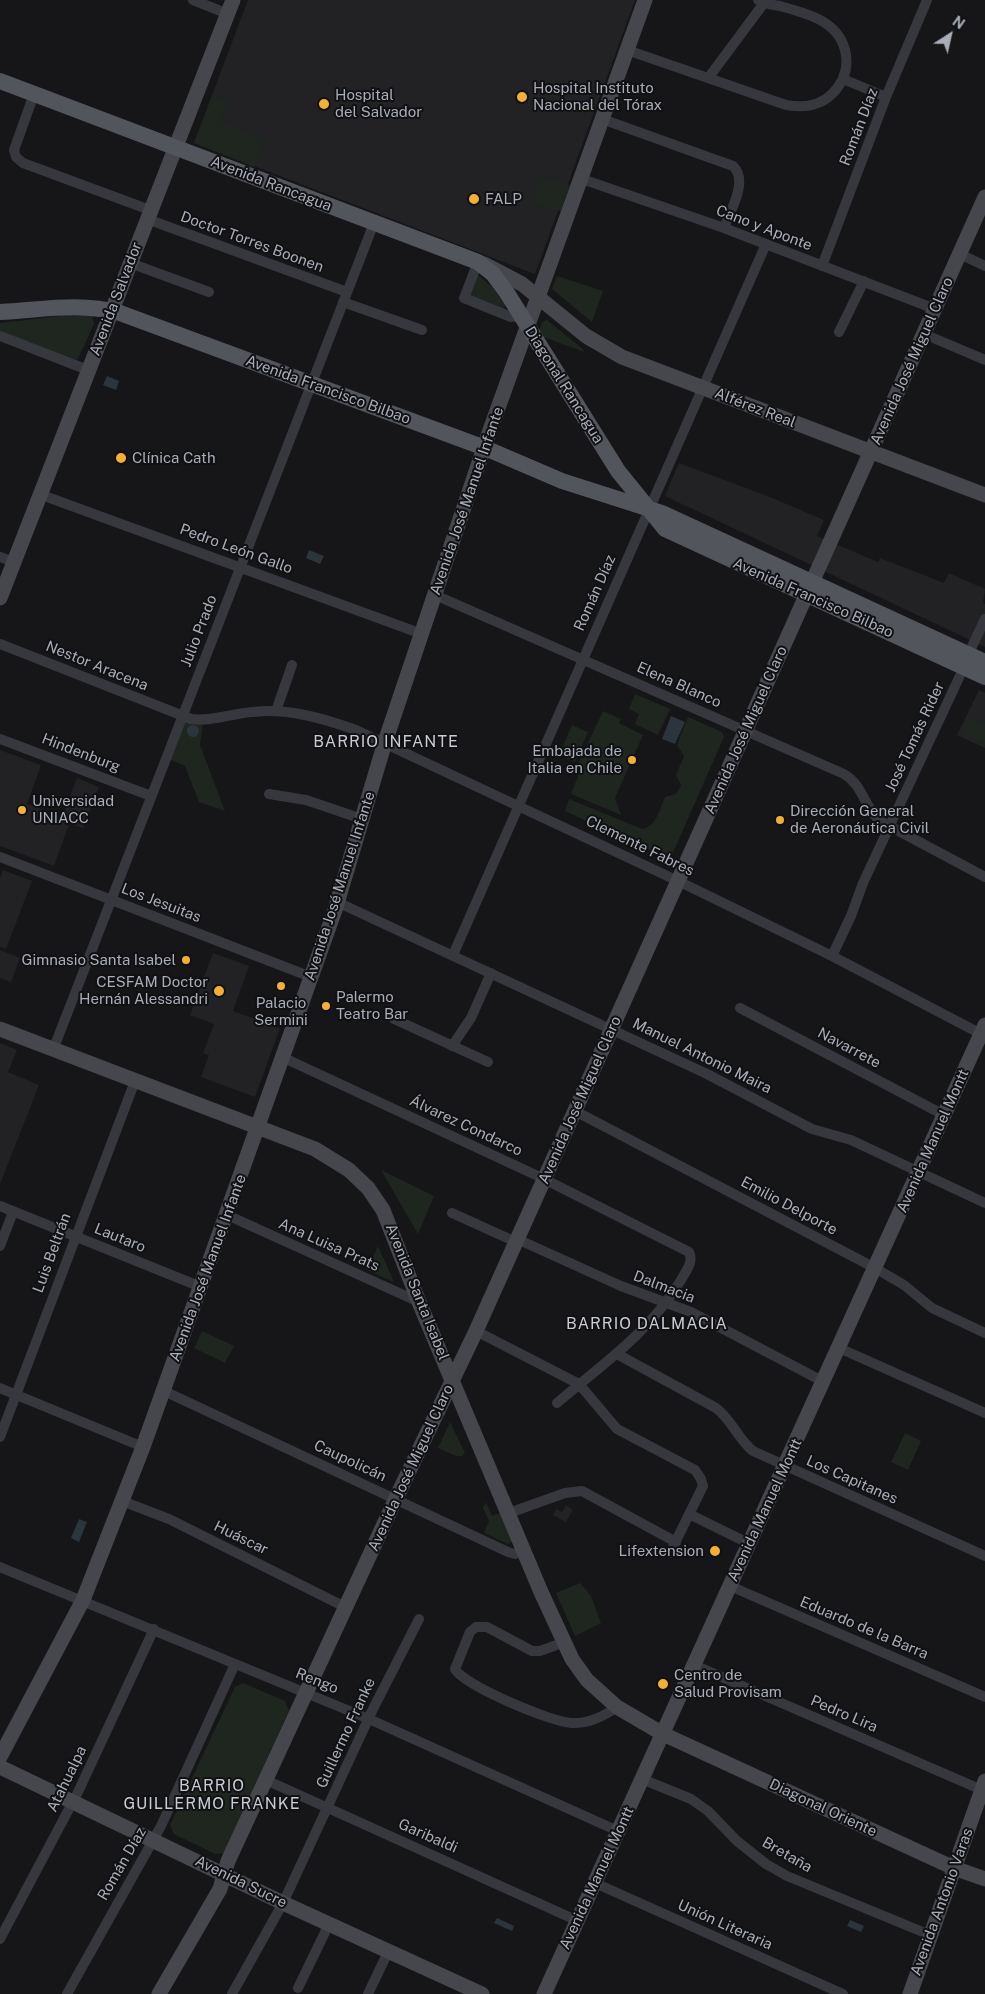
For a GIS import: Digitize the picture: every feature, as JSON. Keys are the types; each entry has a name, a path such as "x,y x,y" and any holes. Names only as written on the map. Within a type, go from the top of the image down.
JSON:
{"main road":[{"name":"Avenida Rancagua","path":"0,81 478,262"},
{"name":"Diagonal Rancagua","path":"478,262 500,283 618,471 649,509"},
{"name":"Avenida Francisco Bilbao","path":"0,312 75,306 111,311 485,448 562,481 649,509 658,523 670,532 810,588 967,660 985,662"},
{"name":"Avenida Francisco Bilbao","path":"967,660 985,677"}],"street":[{"path":"193,0 230,7"},
{"name":"Avenida José Manuel Infante","path":"0,1757 83,1600 144,1447 337,902 385,742 485,448 525,321 538,296 582,179 645,0"},
{"name":"Román Díaz","path":"822,266 886,97 927,0"},
{"path":"627,50 786,105 802,107 827,98 843,79 846,64 845,51 841,39 833,29 814,17 761,2 709,77"},
{"name":"Avenida Salvador","path":"0,598 7,559 39,494 230,7"},
{"path":"843,79 886,97"},
{"name":"Doctor Torres Boonen","path":"34,94 14,150 16,157 24,163 422,330"},
{"path":"602,119 733,166 738,172 740,184 724,228"},
{"name":"Cano y Aponte","path":"582,179 724,228 935,309"},
{"name":"Avenida José Miguel Claro","path":"159,1994 220,1889 224,1874 306,1692 517,1241 985,198"},
{"name":"Julio Prado","path":"53,1050 374,223"},
{"name":"Román Díaz","path":"453,955 582,658 704,389 766,244"},
{"path":"960,254 985,266"},
{"path":"478,262 464,298 525,321"},
{"name":"Avenida Rancagua","path":"478,262 508,275 538,296"},
{"path":"130,263 209,292"},
{"path":"839,332 864,282"},
{"name":"Alférez Real","path":"538,296 599,346 622,357 985,495"},
{"path":"924,334 985,360"},
{"path":"0,336 88,370"},
{"name":"Pedro León Gallo","path":"39,494 422,634"},
{"name":"Elena Blanco","path":"435,595 746,730 849,778 858,786 872,813 890,827 985,876"},
{"name":"José Tomás Rider","path":"832,956 985,619"},
{"name":"Nestor Aracena","path":"0,644 182,716"},
{"path":"276,711 292,664"},
{"name":"Clemente Fabres","path":"182,716 201,720 253,712 276,711 330,721 385,742 678,881 984,1032"},
{"name":"Hindenburg","path":"0,739 151,796"},
{"path":"269,794 306,800 362,819"},
{"name":"Los Jesuitas","path":"0,857 311,977"},
{"name":"Manuel Antonio Maira","path":"337,902 612,1028 722,1081 812,1130 851,1140 985,1204"},
{"path":"452,1046 471,1018 491,973"},
{"name":"Navarrete","path":"740,1008 944,1115"},
{"path":"394,1019 488,1062"},
{"name":"Avenida Santa Isabel","path":"0,1029 327,1155 349,1170 368,1188 389,1222 419,1302 466,1416 564,1642 580,1671 596,1690 617,1707 663,1734"},
{"name":"Avenida Manuel Montt","path":"544,1994 786,1466 944,1115 984,1032"},
{"name":"Álvarez Condarco","path":"282,1057 544,1179 689,1252 690,1265 666,1303"},
{"name":"Luis Beltrán","path":"0,1437 18,1395 74,1236 134,1080"},
{"name":"Emilio Delporte","path":"575,1111 875,1268 904,1285 932,1308 985,1333"},
{"name":"Lautaro","path":"0,1206 201,1287"},
{"path":"0,1246 13,1212"},
{"name":"Dalmacia","path":"452,1213 620,1286 708,1320 824,1382"},
{"name":"Ana Luisa Prats","path":"227,1215 419,1302"},
{"path":"557,1403 650,1324 666,1303"},
{"path":"476,1331 579,1384 617,1429 695,1470 702,1479 703,1486 670,1553"},
{"path":"839,1348 985,1413"},
{"name":"Los Capitanes","path":"617,1354 716,1408 727,1418 748,1447 985,1556"},
{"path":"0,1388 144,1447"},
{"name":"Caupolicán","path":"164,1391 508,1552 515,1554 523,1550"},
{"path":"436,1414 451,1408 466,1416"},
{"path":"509,1513 565,1493 582,1491 676,1542"},
{"name":"Huáscar","path":"122,1501 169,1519 346,1607"},
{"path":"689,1514 750,1544"},
{"name":"Rengo","path":"0,1567 306,1692 618,1831"},
{"name":"Eduardo de la Barra","path":"730,1586 985,1697"},
{"name":"Guillermo Franke","path":"232,1994 283,1903 418,1619"},
{"path":"564,1642 540,1651 532,1651 487,1627 476,1627 470,1632 455,1669 465,1680 542,1716 565,1722 585,1722 605,1716 617,1707"},
{"name":"Atahualpa","path":"0,1939 73,1802 154,1629"},
{"name":"Román Díaz","path":"67,1994 176,1794 235,1664"},
{"name":"Pedro Lira","path":"694,1665 984,1786"},
{"name":"Diagonal Oriente","path":"663,1734 954,1868 985,1879"},
{"name":"Avenida Sucre","path":"0,1767 283,1903 482,1994"},
{"name":"Bretaña","path":"642,1779 691,1800 708,1812 737,1841 766,1864 787,1876 930,1935"},
{"name":"Garibaldi","path":"266,1780 578,1921"},
{"name":"Avenida Antonio Varas","path":"910,1994 984,1786"},
{"name":"Unión Literaria","path":"596,1883 843,1994"},
{"path":"298,1988 329,1924"},
{"path":"368,1994 388,1952"}],"shaded area":[{"path":"248,0 635,0 535,274 194,143"},
{"path":"212,96 231,103 230,106 227,105 220,122 264,140 254,167 194,143"},
{"path":"539,176 570,185 561,211 532,203"},
{"path":"478,275 493,288 505,305 504,310 469,296"},
{"path":"557,276 603,291 592,322 552,289"},
{"path":"86,313 92,314 94,324 78,359 71,360 0,332 0,323"},
{"path":"547,320 583,349 584,352 544,337 539,331 542,322"},
{"path":"107,376 119,381 116,390 103,385"},
{"path":"679,463 770,497 824,520 817,536 878,562 880,558 944,583 949,573 985,589 983,603 985,604 985,647 665,496"},
{"path":"309,550 324,556 320,564 306,558"},
{"path":"979,690 985,693 985,748 957,735"},
{"path":"635,694 670,709 658,735 635,724 639,714 629,709"},
{"path":"603,711 621,719 619,723 643,735 615,798 621,815 571,794 580,771 576,769"},
{"path":"671,716 685,722 675,744 662,739"},
{"path":"688,717 722,732 724,737 671,857 668,859 565,811 569,799 642,829 651,825 657,817 665,797 676,794 681,785 676,775 684,756 677,745"},
{"path":"969,718 985,726 985,745 962,734"},
{"path":"186,720 203,723 200,745 225,811 199,802 185,766 169,759"},
{"path":"193,725 199,731 193,737 187,731"},
{"path":"572,725 588,732 575,762 559,755"},
{"name":"Universidad UNIACC","path":"0,750 41,765 27,804 62,817 77,778 99,787 83,828 69,824 54,866 0,846"},
{"path":"3,870 32,881 6,949 0,947 0,878"},
{"path":"0,950 20,958 11,982 0,978"},
{"path":"213,953 249,966 233,1011 280,1028 255,1097 201,1077 209,1055 203,1053 214,1024 190,1015"},
{"path":"0,1043 17,1050 8,1072 39,1085 0,1184"},
{"path":"381,1170 434,1196 418,1234"},
{"path":"378,1246 394,1282 367,1270"},
{"path":"202,1331 234,1346 225,1363 194,1348"},
{"path":"450,1422 465,1453 462,1456 456,1456 438,1448"},
{"path":"905,1433 921,1441 908,1470 891,1462"},
{"path":"486,1502 492,1516 502,1512 513,1541 508,1544 484,1533 489,1521 483,1508"},
{"path":"566,1505 573,1510 566,1522 553,1515 556,1509 562,1512"},
{"path":"79,1519 87,1522 79,1542 71,1538"},
{"path":"580,1583 591,1596 601,1623 575,1636 556,1593"},
{"path":"243,1683 285,1701 289,1710 224,1853 215,1854 174,1834 170,1825 235,1687"},
{"path":"497,1918 514,1926 512,1931 494,1923"},
{"path":"850,1920 864,1926 861,1932 847,1926"}],"place":[{"name":"Hospital Instituto Nacional del Tórax","path":"522,97"},
{"name":"Hospital del Salvador","path":"324,104"},
{"name":"FALP","path":"474,199"},
{"name":"Clínica Cath","path":"121,458"},
{"name":"Embajada de Italia en Chile","path":"632,760"},
{"name":"Universidad UNIACC","path":"22,810"},
{"name":"Dirección General de Aeronáutica Civil","path":"780,820"},
{"name":"Gimnasio Santa Isabel","path":"186,960"},
{"name":"Palacio Sermini","path":"281,986"},
{"name":"CESFAM Doctor Hernán Alessandri","path":"219,991"},
{"name":"Palermo Teatro Bar","path":"326,1006"},
{"name":"Lifextension","path":"715,1551"},
{"name":"Centro de Salud Provisam","path":"663,1684"}],"district":[{"name":"BARRIO INFANTE","path":"386,742"},
{"name":"BARRIO DALMACIA","path":"647,1324"},
{"name":"BARRIO GUILLERMO FRANKE","path":"212,1795"}]}
